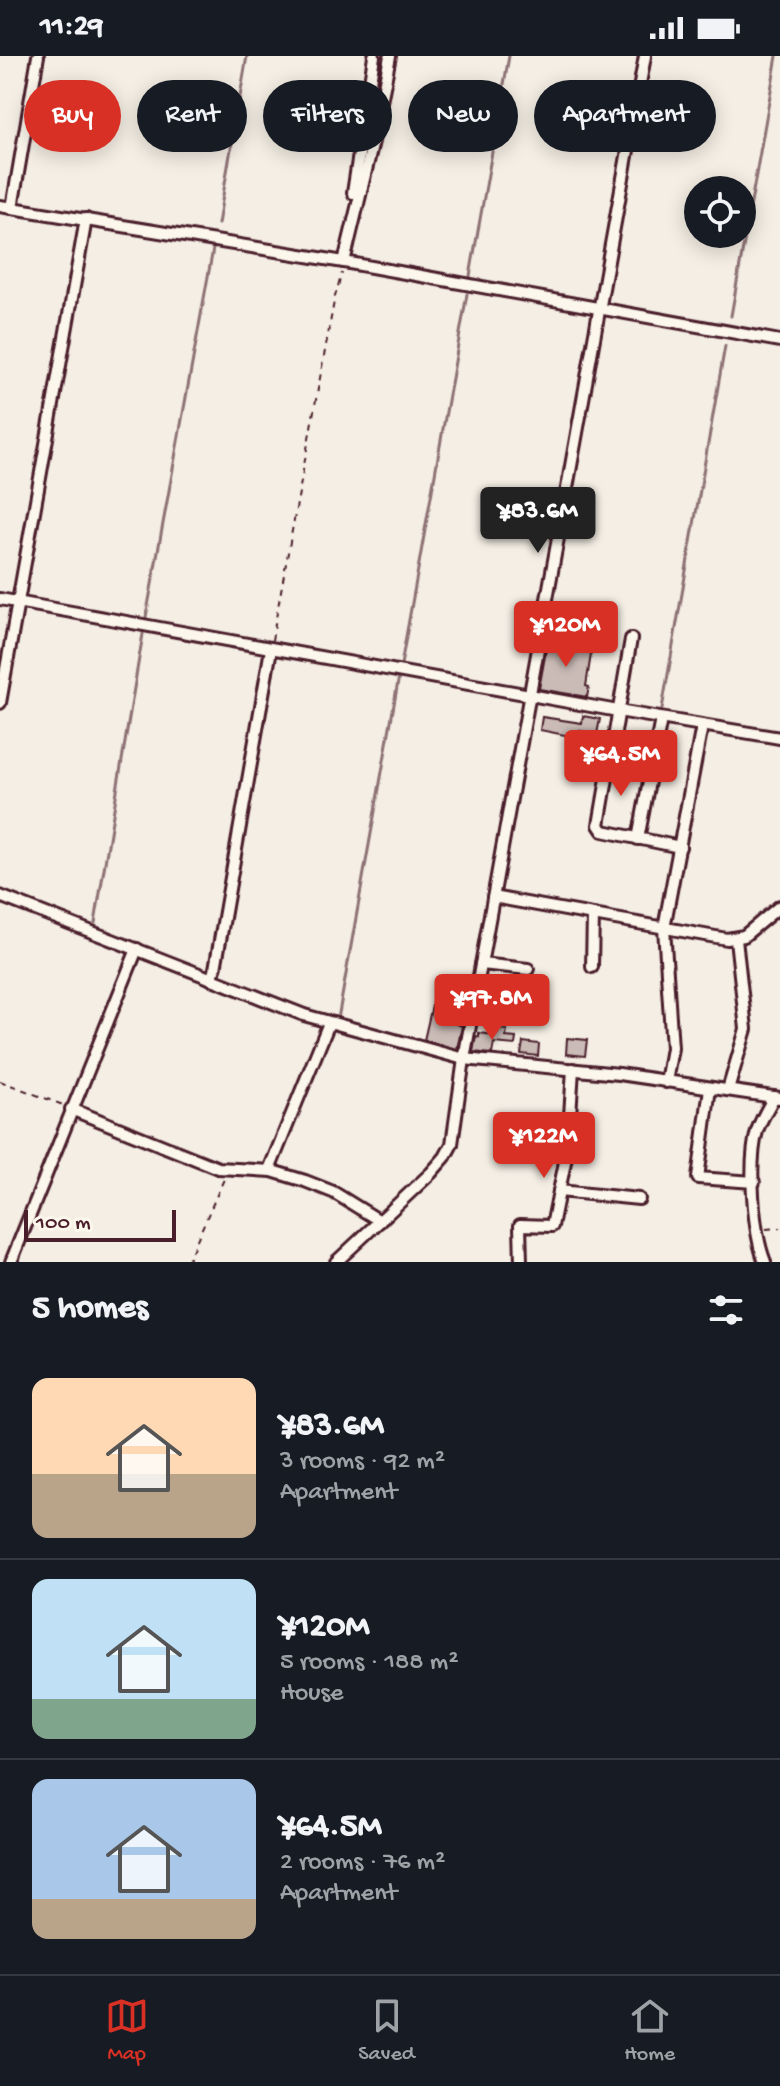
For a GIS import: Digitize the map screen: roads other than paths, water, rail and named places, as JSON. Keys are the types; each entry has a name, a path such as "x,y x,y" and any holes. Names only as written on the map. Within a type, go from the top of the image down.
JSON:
{"street":[{"path":"12,208 38,56"},
{"path":"344,262 344,241 374,56"},
{"path":"344,262 390,56"},
{"path":"336,1262 431,1173 452,1144 464,1059 645,56"},
{"path":"0,206 344,262 780,341"},
{"path":"0,703 86,219"},
{"path":"0,599 780,738"},
{"path":"631,639 599,825 603,831 680,847"},
{"path":"211,979 271,649"},
{"path":"638,839 661,719"},
{"path":"666,1082 672,1048 664,928 702,726"},
{"path":"0,896 269,1002 329,1023 464,1059 573,1069 777,1097 756,1136 756,1228 765,1262"},
{"path":"493,897 736,939 780,906"},
{"path":"592,967 593,915"},
{"path":"728,1090 746,1029 736,939"},
{"path":"11,1262 137,949"},
{"path":"481,964 528,969"},
{"path":"269,1170 329,1023"},
{"path":"521,1262 520,1225 552,1226 568,1147 573,1069"},
{"path":"710,1088 698,1178 754,1182"},
{"path":"71,1109 218,1168 269,1170 333,1192 380,1221"},
{"path":"559,1191 639,1199"}],"waterway":[{"path":"218,224 247,56"},
{"path":"470,276 509,56"},
{"path":"731,316 777,56"},
{"path":"146,617 213,249"},
{"path":"338,1019 467,294"},
{"path":"662,709 725,346"},
{"path":"95,923 143,634"}]}
